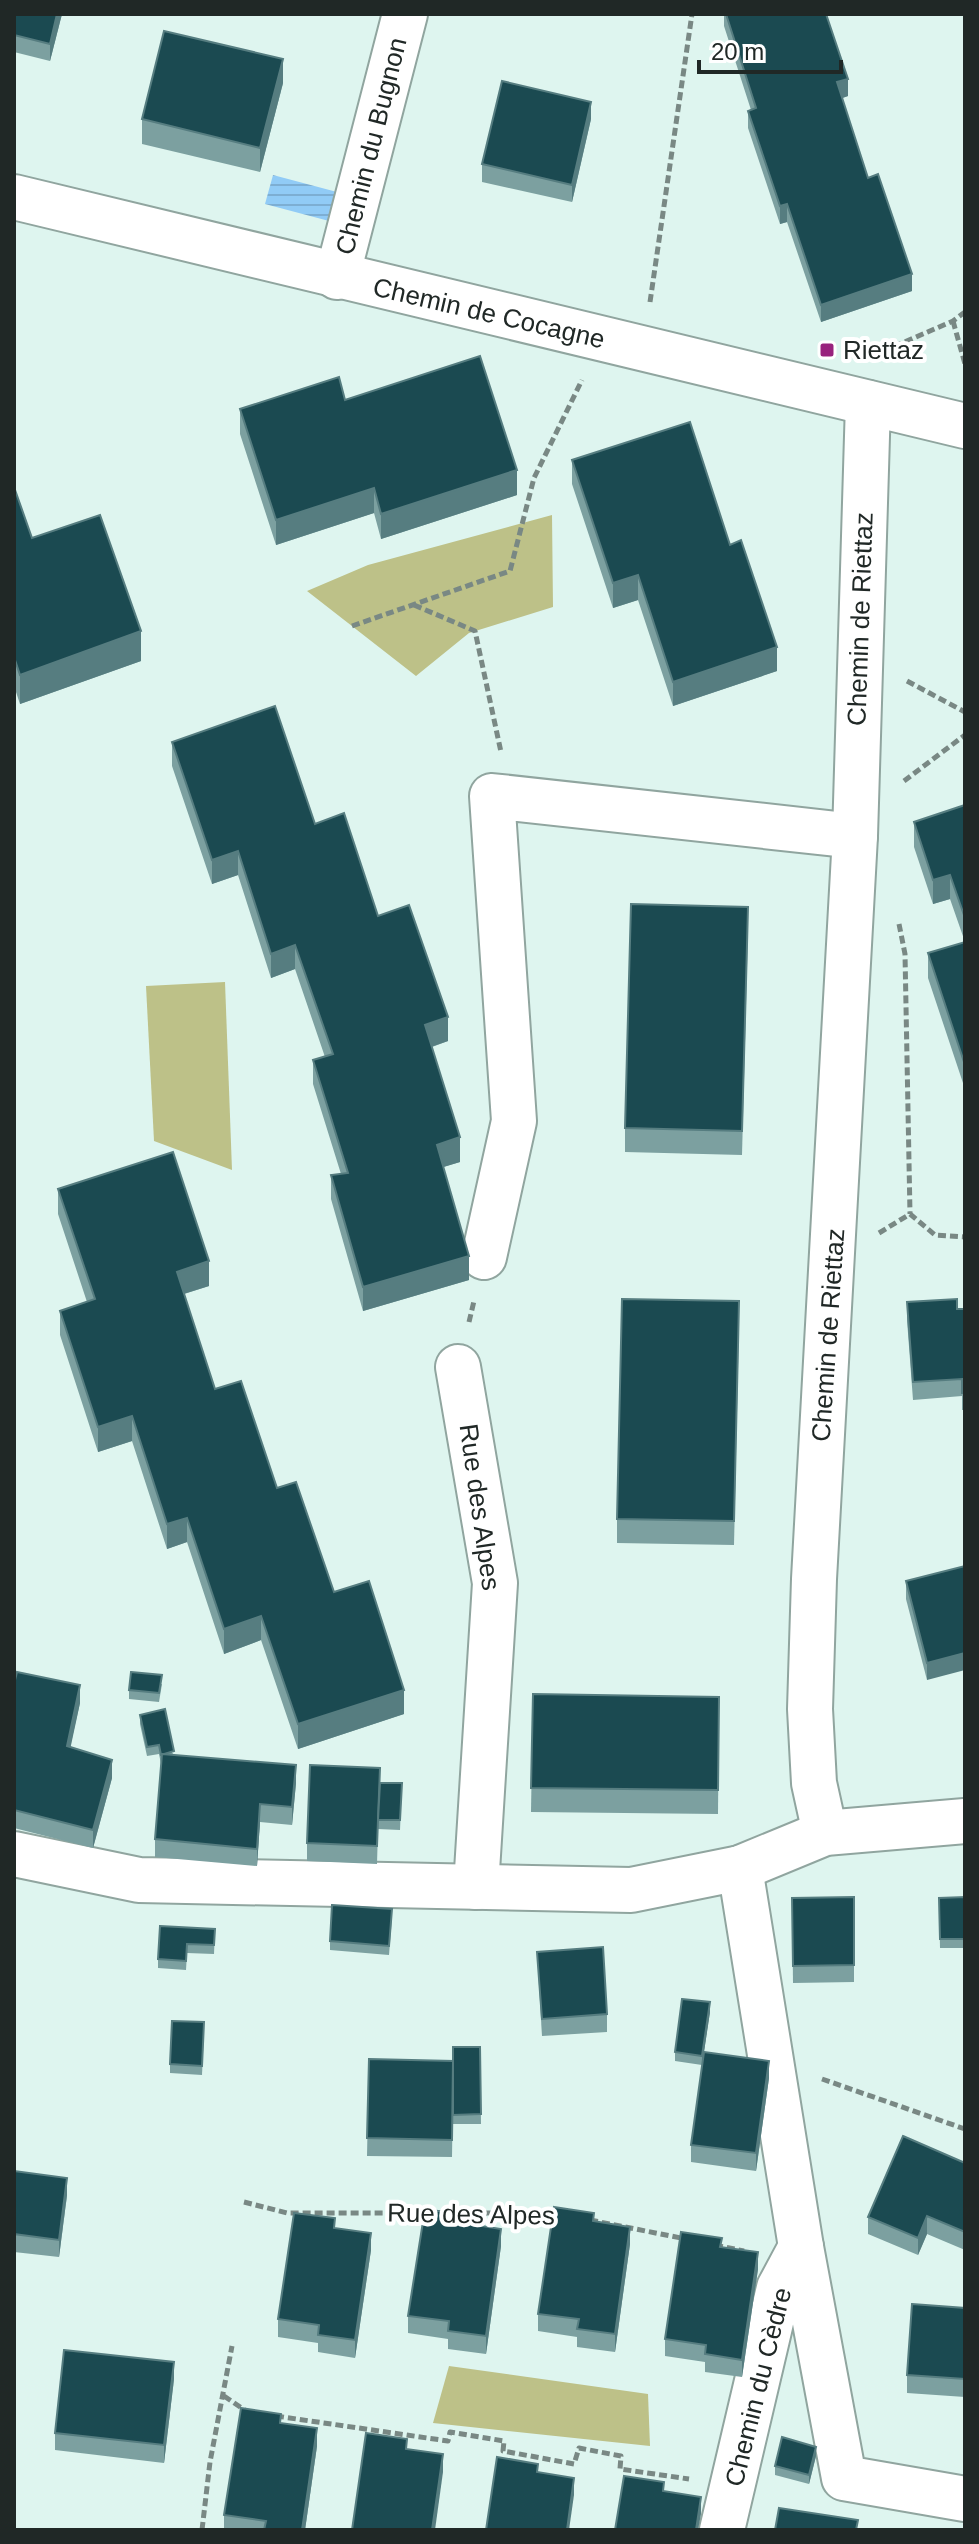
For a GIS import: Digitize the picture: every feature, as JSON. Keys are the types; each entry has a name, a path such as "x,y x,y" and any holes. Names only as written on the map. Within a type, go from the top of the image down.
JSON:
{"street":[{"name":"Chemin du Bugnon","path":"337,277 405,14"},
{"name":"Chemin de Cocagne","path":"14,197 965,426"},
{"name":"Chemin de Riettaz","path":"825,1833 814,1783 810,1709 815,1552 834,1260 855,836 868,403"},
{"path":"484,1257 514,1121 506,964 492,796 855,836"},
{"name":"Rue des Alpes","path":"458,1367 495,1583 476,1887"},
{"path":"14,1854 139,1880 631,1890 740,1868 825,1833 965,1821"},
{"name":"Chemin du Cèdre","path":"740,1868 772,2062 796,2255 844,2478 965,2499"},
{"name":"Chemin du Cèdre","path":"722,2530 779,2288 796,2255"}],"path":[{"path":"650,305 692,14"},
{"path":"865,359 953,321 965,312"},
{"path":"953,321 965,364"},
{"path":"352,626 510,571 534,478 582,379"},
{"path":"413,605 475,631 511,798"},
{"path":"907,681 965,712"},
{"path":"895,789 965,735"},
{"path":"898,915 905,954 910,1214 935,1235 965,1237"},
{"path":"834,1260 910,1214"},
{"path":"458,1367 484,1257"},
{"path":"772,2062 965,2129"},
{"name":"Rue des Alpes","path":"244,2202 287,2213 457,2211 570,2216"},
{"name":"Rue des Alpes","path":"585,2219 690,2240"},
{"path":"705,2243 796,2255"},
{"path":"202,2530 210,2462 232,2346"},
{"path":"224,2396 248,2413"},
{"path":"264,2415 448,2441 450,2432 477,2436 504,2441 503,2451 574,2464 579,2448 621,2456 620,2469 696,2480"}],"green space":[{"path":"552,515 553,607 469,633 416,676 307,591 368,565"},
{"path":"225,982 232,1170 154,1141 146,986"},
{"path":"449,2366 648,2394 650,2446 433,2423"}],"water":[{"path":"273,175 337,192 329,221 265,204"}],"building":[{"path":"14,14 57,14 50,44 14,35"},
{"path":"726,14 826,14 848,79 837,82 868,178 878,174 912,274 821,305 787,204 780,206 748,111 756,108"},
{"path":"164,31 283,59 260,148 142,119"},
{"path":"502,81 591,102 572,185 482,164"},
{"path":"480,356 517,470 381,514 374,488 276,520 240,409 339,377 345,400"},
{"path":"690,422 730,545 741,540 777,647 673,682 638,575 613,583 572,460"},
{"path":"14,487 32,538 100,515 141,631 20,675 14,657"},
{"path":"275,706 315,824 344,813 378,916 409,905 448,1017 425,1025 460,1137 437,1145 469,1256 363,1287 331,1175 348,1173 313,1060 333,1054 295,945 271,954 238,851 212,860 172,742"},
{"path":"965,805 965,918 950,875 933,880 914,822"},
{"path":"631,904 748,907 742,1131 625,1128"},
{"path":"965,942 965,1065 928,953"},
{"path":"173,1152 209,1261 177,1272 215,1389 241,1381 277,1488 296,1482 334,1592 369,1581 404,1690 298,1724 261,1616 224,1629 187,1518 167,1524 132,1416 98,1427 60,1311 95,1299 58,1189"},
{"path":"622,1299 739,1301 734,1521 617,1519"},
{"path":"957,1299 957,1309 965,1309 965,1393 962,1393 962,1379 913,1382 907,1302"},
{"path":"965,1566 965,1653 927,1663 906,1581"},
{"path":"17,1672 80,1685 67,1746 112,1760 93,1830 14,1810 14,1684"},
{"path":"131,1672 162,1675 159,1693 129,1690"},
{"path":"533,1694 719,1697 718,1790 531,1788"},
{"path":"165,1709 174,1751 161,1755 159,1745 147,1747 140,1715"},
{"path":"162,1754 296,1765 292,1807 260,1804 257,1849 155,1839"},
{"path":"310,1765 380,1768 377,1846 307,1843"},
{"path":"380,1783 402,1783 400,1820 378,1820"},
{"path":"854,1897 854,1965 793,1966 792,1898"},
{"path":"965,1897 965,1939 940,1939 939,1898"},
{"path":"332,1905 392,1909 389,1946 330,1941"},
{"path":"160,1926 215,1929 214,1945 187,1944 186,1961 158,1959"},
{"path":"603,1947 607,2014 542,2019 537,1952"},
{"path":"682,1999 710,2002 702,2056 675,2052"},
{"path":"172,2021 204,2022 202,2066 170,2064"},
{"path":"453,2047 480,2047 481,2114 453,2115"},
{"path":"704,2052 769,2061 756,2153 691,2145"},
{"path":"369,2059 453,2061 452,2140 367,2138"},
{"path":"903,2136 965,2163 965,2232 927,2216 918,2238 868,2217"},
{"path":"14,2171 67,2178 59,2240 14,2234"},
{"path":"554,2207 594,2213 593,2221 630,2227 615,2334 577,2329 579,2319 538,2314"},
{"path":"425,2209 465,2215 463,2223 501,2229 486,2336 448,2331 449,2321 408,2316"},
{"path":"294,2213 335,2218 334,2228 371,2233 355,2340 318,2335 319,2325 278,2319"},
{"path":"681,2232 722,2238 720,2247 758,2252 742,2360 705,2354 706,2345 665,2339"},
{"path":"912,2304 965,2308 965,2379 907,2375"},
{"path":"64,2350 174,2362 164,2445 55,2433"},
{"path":"241,2408 281,2414 280,2423 317,2428 302,2530 264,2530 266,2521 224,2515"},
{"path":"366,2433 407,2439 406,2449 443,2454 432,2530 352,2530"},
{"path":"782,2437 816,2447 809,2475 775,2466"},
{"path":"497,2457 538,2464 537,2472 574,2478 567,2530 486,2530"},
{"path":"624,2476 664,2482 663,2491 701,2497 696,2530 615,2530"},
{"path":"779,2508 858,2520 856,2530 775,2530"}],"place":[{"name":"Riettaz","path":"827,350"}]}
